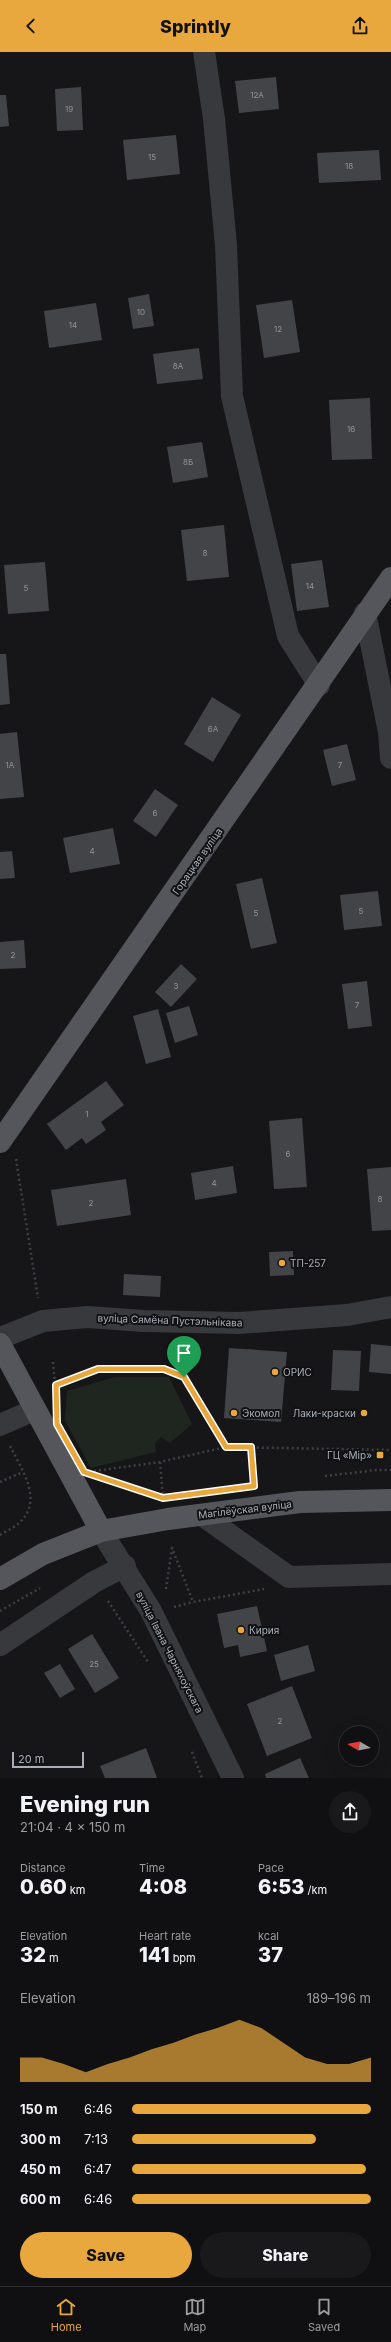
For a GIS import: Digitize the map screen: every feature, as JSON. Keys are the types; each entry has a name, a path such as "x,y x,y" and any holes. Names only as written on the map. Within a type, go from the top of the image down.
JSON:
{"main road":[{"name":"Горацкая вуліца","path":"8,1147 319,685 365,613 391,578"},
{"path":"0,1344 34,1410 101,1531"},
{"name":"Магілёўская вуліца","path":"0,1579 43,1554 101,1531 202,1514 300,1502 391,1500"}],"street":[{"path":"204,52 214,119 226,244 232,396 288,636 319,685"},
{"path":"365,613 390,732 391,758"},
{"name":"вуліца Сямёна Пустэльнікава","path":"0,1338 43,1321 87,1317 174,1322 239,1322 347,1316 391,1307"},
{"path":"3,1433 34,1410"},
{"path":"202,1514 289,1577 391,1574"},
{"name":"вуліца Івана Чарняхоўскага","path":"101,1531 125,1566 175,1657 233,1778"},
{"path":"0,1645 94,1582 125,1566"}],"path":[{"path":"8,1147 39,1305"},
{"path":"174,1322 184,1377 226,1447"},
{"path":"53,1362 56,1385 56,1401"},
{"path":"56,1385 98,1369 164,1369 184,1377"},
{"path":"0,1535 21,1521 30,1508 30,1485 3,1433"},
{"path":"170,1497 163,1498 92,1473 160,1462 226,1447 391,1450"},
{"path":"251,1447 254,1486"},
{"path":"160,1462 163,1498"},
{"path":"323,1477 377,1470 391,1470"},
{"path":"0,1482 23,1472"},
{"path":"246,1487 261,1485"},
{"path":"166,1594 172,1548 193,1602"},
{"path":"94,1582 122,1621 150,1666"},
{"path":"0,1611 47,1584"},
{"path":"171,1608 258,1589"},
{"path":"191,1749 202,1778"}],"shaded area":[{"path":"115,1377 169,1377 192,1424 170,1443 161,1437 155,1444 156,1452 91,1468 65,1421 67,1391"}],"building":[{"path":"276,77 279,109 239,113 235,81"},
{"path":"81,87 83,130 57,131 55,89"},
{"path":"0,95 6,95 9,126 0,127"},
{"path":"176,135 180,174 127,180 123,140"},
{"path":"379,150 381,180 319,183 317,153"},
{"path":"149,294 154,326 133,329 128,298"},
{"path":"292,300 300,352 264,358 256,305"},
{"path":"96,303 102,340 49,348 44,311"},
{"path":"199,348 203,379 157,384 153,354"},
{"path":"370,398 372,459 332,460 329,400"},
{"path":"202,442 208,477 173,483 167,447"},
{"path":"224,525 229,577 187,581 181,530"},
{"path":"322,560 329,607 297,611 291,564"},
{"path":"45,562 49,611 8,614 4,565"},
{"path":"0,654 6,654 10,704 0,705"},
{"path":"212,697 241,715 213,762 184,744"},
{"path":"17,732 24,797 0,799 0,734"},
{"path":"347,744 356,780 332,786 323,750"},
{"path":"155,789 178,805 156,837 133,821"},
{"path":"113,828 120,864 70,873 63,838"},
{"path":"12,851 15,878 0,879 0,852"},
{"path":"262,878 277,943 251,949 236,884"},
{"path":"378,891 382,926 344,930 340,895"},
{"path":"24,940 26,968 0,969 0,942"},
{"path":"181,964 197,979 171,1007 155,992"},
{"path":"367,981 372,1026 348,1029 342,984"},
{"path":"189,1006 198,1035 175,1043 166,1013"},
{"path":"158,1009 171,1057 146,1064 133,1016"},
{"path":"106,1081 124,1105 101,1122 106,1130 86,1144 82,1138 66,1150 47,1124"},
{"path":"302,1118 307,1187 274,1189 269,1121"},
{"path":"233,1166 237,1193 195,1200 191,1173"},
{"path":"391,1167 391,1230 372,1231 367,1169"},
{"path":"126,1179 131,1215 57,1226 51,1190"},
{"name":"ТП-257","path":"293,1251 294,1275 270,1276 269,1252"},
{"path":"124,1274 161,1276 160,1297 123,1295"},
{"path":"371,1344 391,1346 391,1374 369,1372"},
{"path":"229,1348 287,1352 281,1422 224,1418"},
{"path":"333,1350 361,1351 359,1391 331,1390"},
{"name":"Кирия","path":"257,1606 267,1651 240,1657 238,1645 224,1648 217,1614"},
{"path":"92,1634 119,1678 95,1693 68,1649"},
{"path":"308,1645 315,1671 281,1681 274,1655"},
{"path":"60,1664 75,1689 60,1698 44,1673"},
{"path":"292,1686 312,1738 267,1756 247,1704"},
{"path":"146,1748 157,1778 105,1778 100,1766"},
{"path":"300,1758 309,1778 266,1778 265,1774"}],"place":[{"name":"ТП-257","path":"282,1263"},
{"name":"ОРИС","path":"275,1372"},
{"name":"Экомол","path":"234,1413"},
{"name":"Лаки-краски","path":"364,1413"},
{"name":"ГЦ «Мір»","path":"380,1455"},
{"name":"Кирия","path":"241,1630"}],"route":[{"path":"98,1369 164,1369 184,1377 226,1447 251,1447 254,1486 163,1498 84,1472 57,1424 56,1385 98,1369"}]}
